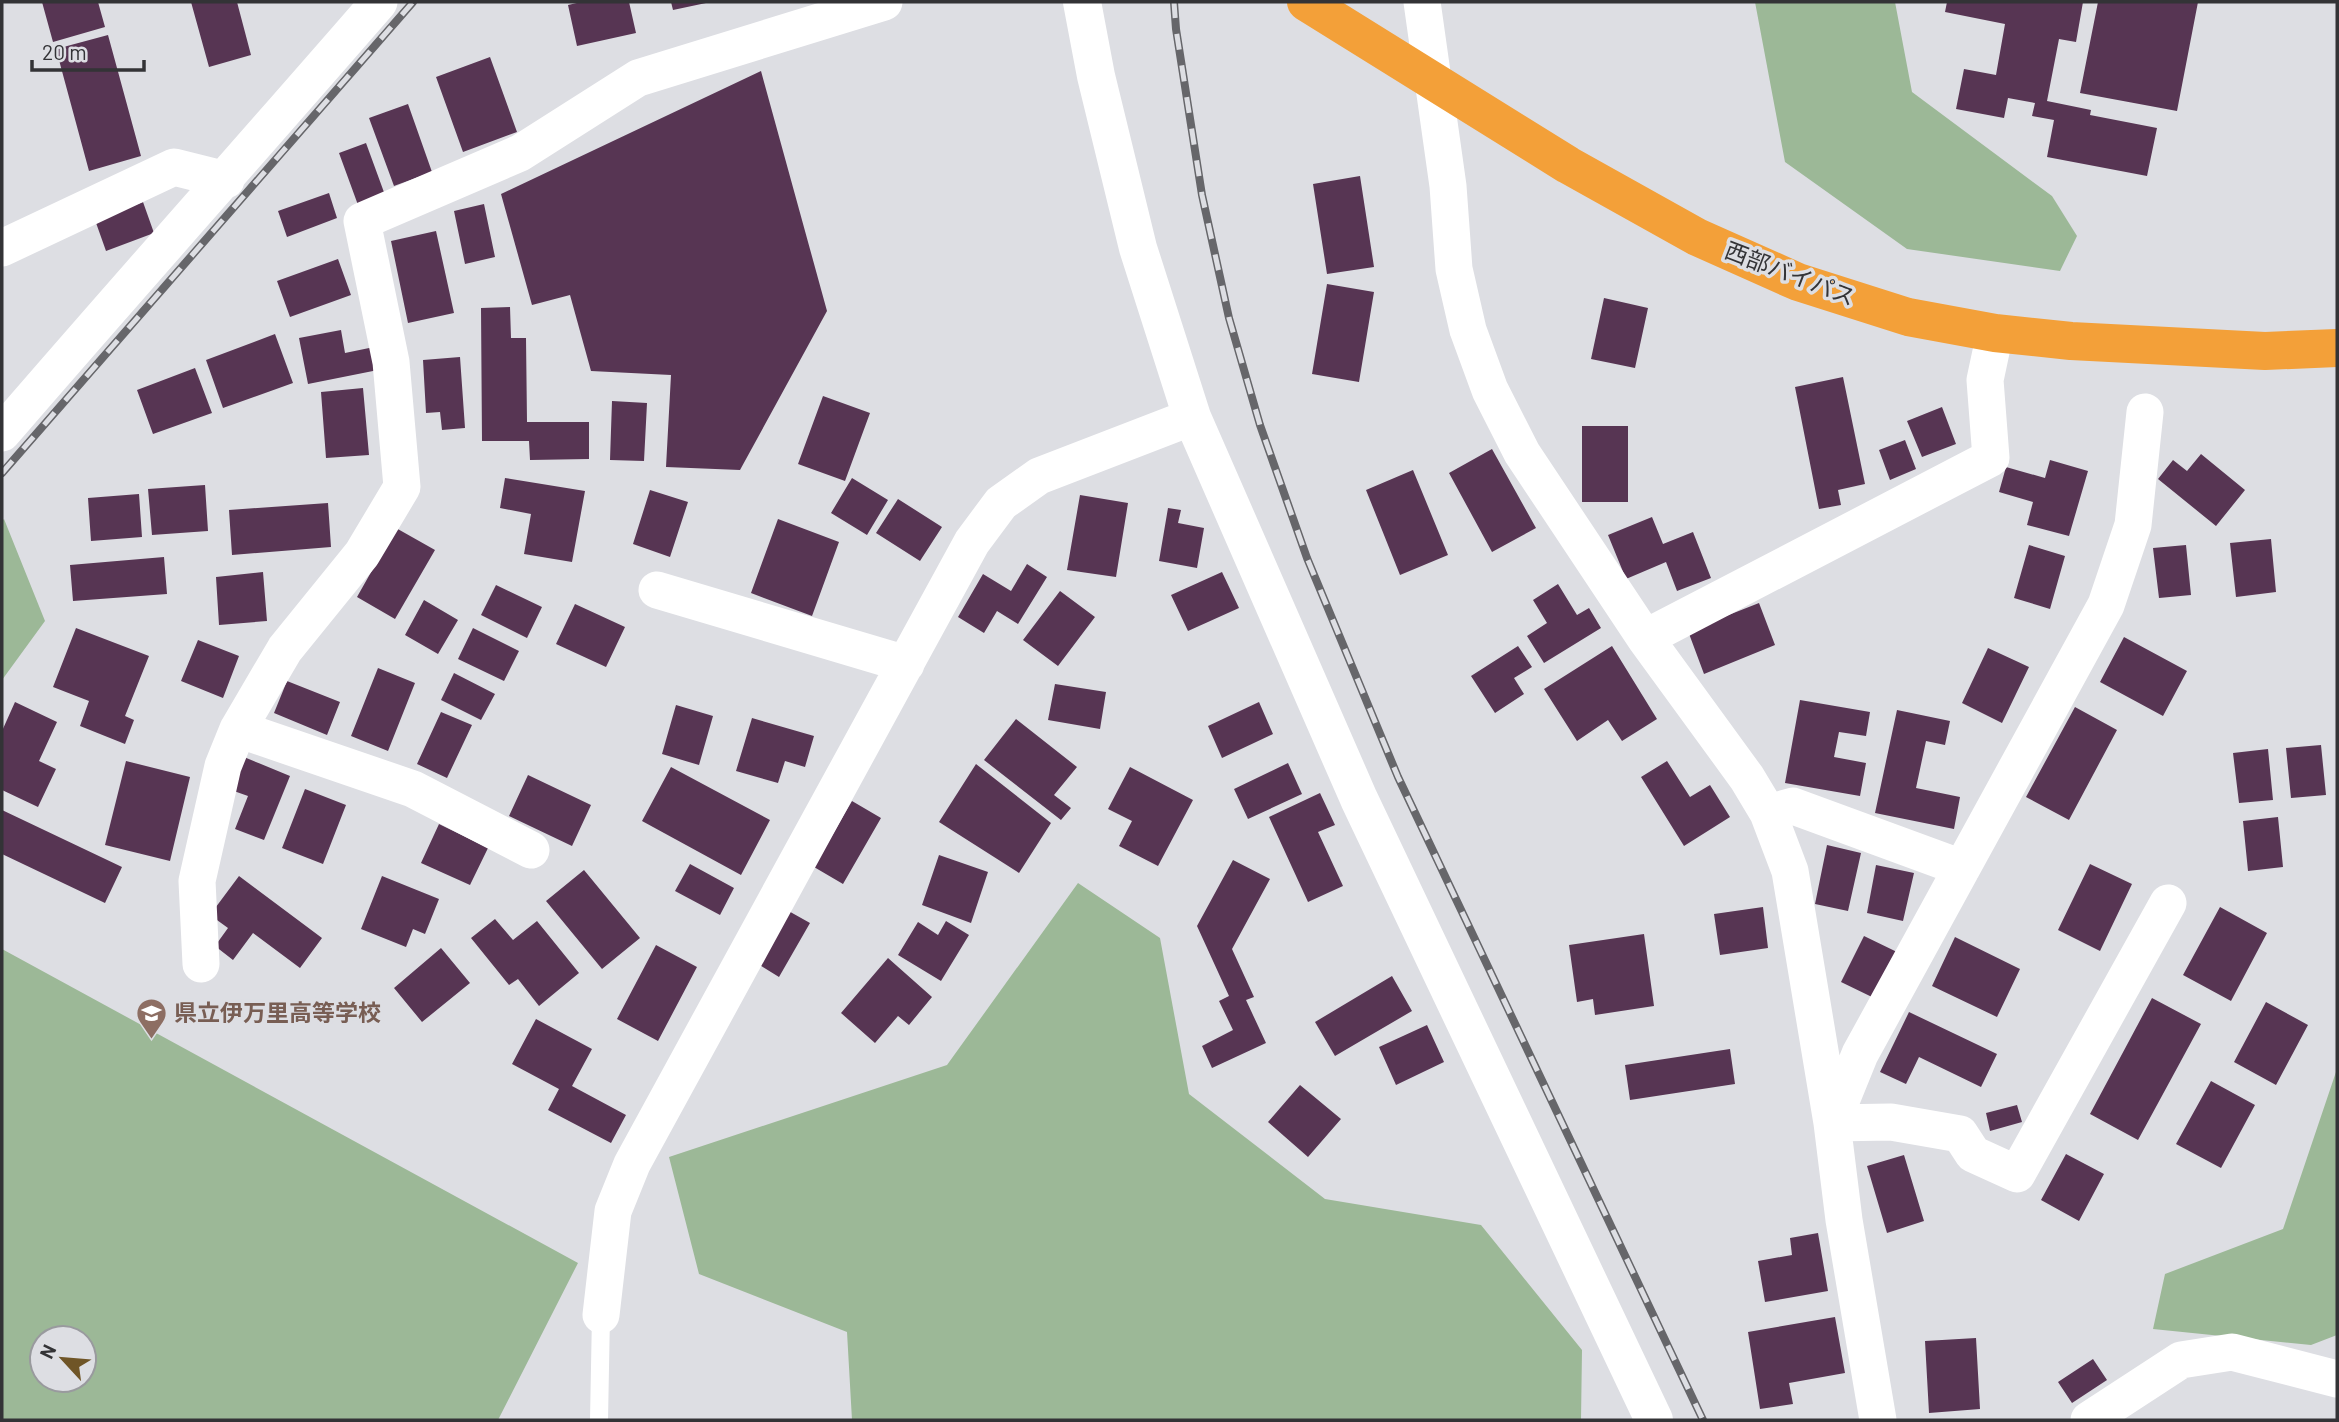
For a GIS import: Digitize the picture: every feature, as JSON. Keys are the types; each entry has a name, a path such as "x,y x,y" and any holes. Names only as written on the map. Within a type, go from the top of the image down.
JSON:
{"highway":[{"name":"西部バイパス","path":"1307,2 1569,164 1697,237 1798,282 1908,317 1995,333 2071,341 2265,351 2337,348"}],"street":[{"path":"2,433 379,2"},
{"path":"201,964 197,881 223,766 238,729 285,649 362,554 402,487 391,362 362,221 520,153 638,78 884,2"},
{"path":"1082,2 1096,76 1138,247 1192,417 1359,799 1654,1420"},
{"path":"1422,2 1448,186 1454,269 1468,330 1490,390 1522,453 1645,638 1747,778 1768,813 1790,872 1878,1420"},
{"path":"2,248 174,167 226,180"},
{"path":"1645,638 1991,458 1985,380 1995,333"},
{"path":"1832,1123 1860,1054 2106,605 2133,524 2145,412"},
{"path":"601,1315 612,1211 632,1164 972,542 1001,503 1039,476 1192,417"},
{"path":"657,590 906,664"},
{"path":"238,729 413,789 531,850"},
{"path":"1768,813 1793,806 1962,868"},
{"path":"1832,1123 1891,1122 1960,1134 1972,1154 2017,1174 2168,903"},
{"path":"2088,1420 2182,1360 2194,1358 2232,1352 2337,1379"}],"lane":[{"path":"599,1420 601,1315"}],"green space":[{"path":"1755,2 1895,2 1912,92 2052,196 2077,236 2060,271 1907,249 1785,162"},
{"path":"4,519 45,621 2,680 2,521"},
{"path":"1078,883 1160,938 1189,1094 1325,1199 1481,1225 1582,1350 1581,1420 852,1420 847,1332 699,1274 669,1157 947,1065"},
{"name":"県立伊万里高等学校","path":"2,949 578,1263 498,1420 2,1420"},
{"path":"2337,1069 2337,1335 2311,1345 2153,1329 2165,1274 2283,1229"}],"building":[{"path":"42,2 98,2 105,27 53,42"},
{"path":"191,2 237,2 251,55 209,67"},
{"path":"581,2 629,2 636,33 577,46 568,5"},
{"path":"671,2 706,2 706,3 673,10"},
{"path":"1947,2 2083,2 2076,42 2059,39 2047,101 2091,110 2090,115 2157,128 2147,176 2047,157 2054,120 2032,116 2035,103 2008,98 2004,118 1956,109 1964,69 1996,75 2005,24 1945,12"},
{"path":"2098,2 2198,2 2177,111 2080,93"},
{"path":"108,35 141,156 89,171 56,49"},
{"path":"490,57 517,132 463,152 436,77"},
{"path":"761,71 827,311 740,470 666,467 671,375 591,371 570,295 532,305 501,194"},
{"path":"408,104 432,172 394,186 369,118"},
{"path":"366,143 385,195 358,205 339,153"},
{"path":"1360,176 1374,267 1327,274 1313,184"},
{"path":"329,193 337,218 287,237 278,211"},
{"path":"143,202 154,233 106,251 95,220"},
{"path":"484,204 495,257 465,264 454,211"},
{"path":"436,231 454,313 408,323 391,241"},
{"path":"338,259 351,295 290,317 277,281"},
{"path":"1327,284 1374,292 1359,382 1312,374"},
{"path":"1604,298 1648,308 1635,368 1591,359"},
{"path":"510,307 511,338 526,338 527,422 589,422 589,459 530,460 529,441 482,441 481,308"},
{"path":"341,330 345,353 374,347 378,370 308,384 299,338"},
{"path":"275,334 293,383 223,408 206,360"},
{"path":"460,357 465,428 442,430 440,412 426,413 423,360"},
{"path":"195,368 212,413 153,434 137,390"},
{"path":"1843,377 1865,484 1838,490 1841,505 1819,509 1795,387"},
{"path":"363,388 369,455 326,458 321,392"},
{"path":"823,396 870,413 845,481 798,464"},
{"path":"612,401 647,403 644,461 610,460"},
{"path":"1942,407 1956,444 1922,457 1907,421"},
{"path":"1582,426 1628,426 1628,502 1582,502"},
{"path":"1905,440 1916,469 1890,480 1879,450"},
{"path":"1492,449 1536,528 1492,552 1449,473"},
{"path":"2201,454 2245,490 2216,526 2158,479 2173,460 2187,471"},
{"path":"2050,460 2088,471 2069,536 2027,525 2033,502 1999,492 2006,467 2045,478"},
{"path":"1413,470 1448,555 1400,575 1366,490"},
{"path":"505,478 585,491 572,562 524,554 531,514 500,508"},
{"path":"852,478 888,500 867,535 831,513"},
{"path":"205,485 208,531 152,535 148,489"},
{"path":"650,490 688,502 670,557 633,544"},
{"path":"139,494 142,537 91,541 88,498"},
{"path":"1080,495 1128,503 1116,577 1067,570"},
{"path":"898,499 942,527 920,561 876,533"},
{"path":"328,503 331,547 232,555 229,510"},
{"path":"1168,508 1181,510 1178,523 1204,528 1197,568 1159,561"},
{"path":"1652,517 1663,544 1693,532 1711,578 1677,591 1666,562 1626,579 1608,535"},
{"path":"778,519 839,542 812,616 751,593"},
{"path":"396,528 435,550 395,619 357,597"},
{"path":"2271,539 2276,592 2236,597 2230,543"},
{"path":"2029,545 2065,556 2050,609 2014,598"},
{"path":"2186,545 2191,595 2159,598 2153,548"},
{"path":"164,557 167,594 73,601 70,565"},
{"path":"1027,564 1047,577 1018,624 997,611 984,633 958,617 983,574 1011,591"},
{"path":"263,572 267,621 219,625 216,577"},
{"path":"1222,572 1239,608 1188,631 1171,595"},
{"path":"1558,584 1577,615 1589,608 1601,628 1544,663 1527,636 1547,623 1533,600"},
{"path":"496,585 542,607 527,638 481,615"},
{"path":"1060,591 1095,617 1058,666 1023,640"},
{"path":"424,600 458,620 438,654 405,635"},
{"path":"1759,603 1775,645 1704,674 1688,631"},
{"path":"575,604 625,627 606,667 556,644"},
{"path":"76,628 149,656 125,716 134,720 125,744 80,726 89,701 53,687"},
{"path":"473,628 519,651 504,681 458,659"},
{"path":"2124,637 2187,671 2163,716 2100,682"},
{"path":"198,640 239,656 223,698 181,681"},
{"path":"1518,646 1532,667 1514,678 1524,694 1495,713 1471,676"},
{"path":"1612,646 1657,719 1622,741 1608,720 1577,741 1544,689"},
{"path":"1988,648 2029,667 2002,723 1962,703"},
{"path":"378,668 415,683 388,751 351,736"},
{"path":"454,673 495,694 481,720 441,700"},
{"path":"287,681 340,702 327,735 274,713"},
{"path":"1055,684 1106,692 1100,729 1048,720"},
{"path":"1800,700 1870,712 1866,736 1839,732 1834,757 1866,763 1860,796 1785,783"},
{"path":"15,702 57,722 39,761 56,769 38,807 2,790 2,731"},
{"path":"1259,702 1273,734 1222,758 1208,726"},
{"path":"676,705 713,716 699,765 662,754"},
{"path":"2075,707 2117,730 2069,820 2026,797"},
{"path":"1897,710 1950,721 1945,745 1926,741 1916,788 1960,797 1954,829 1875,813"},
{"path":"441,712 472,725 447,778 417,764"},
{"path":"752,718 814,736 805,767 785,761 778,783 736,771"},
{"path":"1016,719 1077,767 1054,795 1071,808 1061,820 984,760"},
{"path":"2321,745 2326,795 2291,798 2286,748"},
{"path":"2268,749 2273,800 2239,803 2233,753"},
{"path":"244,757 290,776 264,840 235,829 248,796 231,790"},
{"path":"126,761 190,777 170,861 105,845"},
{"path":"1667,761 1690,797 1710,785 1730,817 1684,846 1641,777"},
{"path":"1288,763 1302,794 1248,819 1234,789"},
{"path":"976,764 1051,823 1019,873 939,822"},
{"path":"671,767 770,820 741,875 642,821"},
{"path":"1130,767 1193,800 1158,866 1119,846 1132,821 1108,809"},
{"path":"528,775 591,805 572,846 509,816"},
{"path":"305,789 346,805 323,864 282,848"},
{"path":"1320,793 1335,825 1318,832 1343,886 1308,902 1269,817"},
{"path":"852,801 881,818 843,884 814,867"},
{"path":"2,810 122,867 105,903 2,854"},
{"path":"2278,817 2283,867 2248,871 2243,821"},
{"path":"439,824 488,848 470,885 421,863"},
{"path":"1827,845 1861,853 1848,911 1815,904"},
{"path":"939,855 988,872 971,923 922,905"},
{"path":"1233,860 1270,879 1232,949 1254,997 1246,1000 1266,1043 1212,1068 1202,1046 1233,1030 1219,1001 1229,996 1197,926"},
{"path":"690,864 734,888 720,915 675,891"},
{"path":"2090,864 2132,884 2100,951 2058,930"},
{"path":"1876,865 1914,873 1903,921 1867,913"},
{"path":"584,870 640,938 602,969 546,901"},
{"path":"239,876 322,938 300,968 253,933 233,960 215,946 228,928 210,915"},
{"path":"382,876 439,899 425,934 413,929 406,947 361,929"},
{"path":"1763,907 1768,948 1720,955 1714,914"},
{"path":"2220,907 2267,933 2231,1001 2183,975"},
{"path":"785,909 810,923 779,977 755,962"},
{"path":"495,919 513,940 537,921 579,973 539,1006 518,979 509,985 471,938"},
{"path":"946,921 969,935 941,981 898,955 918,922 938,935"},
{"path":"1644,934 1654,1006 1595,1015 1593,999 1577,1002 1569,945"},
{"path":"1864,936 1897,952 1874,998 1841,982"},
{"path":"1955,937 2020,969 1997,1017 1932,986"},
{"path":"656,945 697,967 658,1041 617,1019"},
{"path":"441,948 470,983 422,1022 394,988"},
{"path":"888,958 932,997 909,1025 898,1016 875,1043 841,1013"},
{"path":"1392,976 1412,1011 1335,1056 1315,1022"},
{"path":"2152,998 2201,1024 2138,1140 2090,1114"},
{"path":"2266,1002 2308,1025 2276,1085 2234,1062"},
{"path":"1909,1012 1997,1054 1981,1087 1919,1057 1906,1084 1880,1072"},
{"path":"536,1019 592,1049 572,1086 626,1115 611,1143 548,1110 559,1089 512,1064"},
{"path":"1427,1025 1444,1062 1396,1085 1379,1047"},
{"path":"1730,1049 1735,1084 1630,1100 1625,1065"},
{"path":"2211,1081 2255,1105 2221,1168 2176,1144"},
{"path":"1300,1085 1341,1119 1308,1157 1268,1122"},
{"path":"2017,1105 2022,1122 1990,1131 1986,1113"},
{"path":"2066,1154 2104,1174 2079,1221 2041,1200"},
{"path":"1904,1155 1924,1221 1887,1233 1867,1166"},
{"path":"1818,1233 1828,1291 1765,1302 1758,1261 1792,1255 1790,1238"},
{"path":"1835,1317 1845,1373 1789,1383 1793,1404 1760,1409 1748,1332"},
{"path":"1976,1338 1980,1409 1929,1413 1925,1341"},
{"path":"2093,1359 2107,1380 2072,1403 2058,1382"}],"railway":[{"path":"2,473 413,2"},
{"path":"1174,2 1202,195 1229,318 1260,425 1307,558 1398,777 1703,1420"}],"place":[{"name":"県立伊万里高等学校","path":"151,1040"}]}
